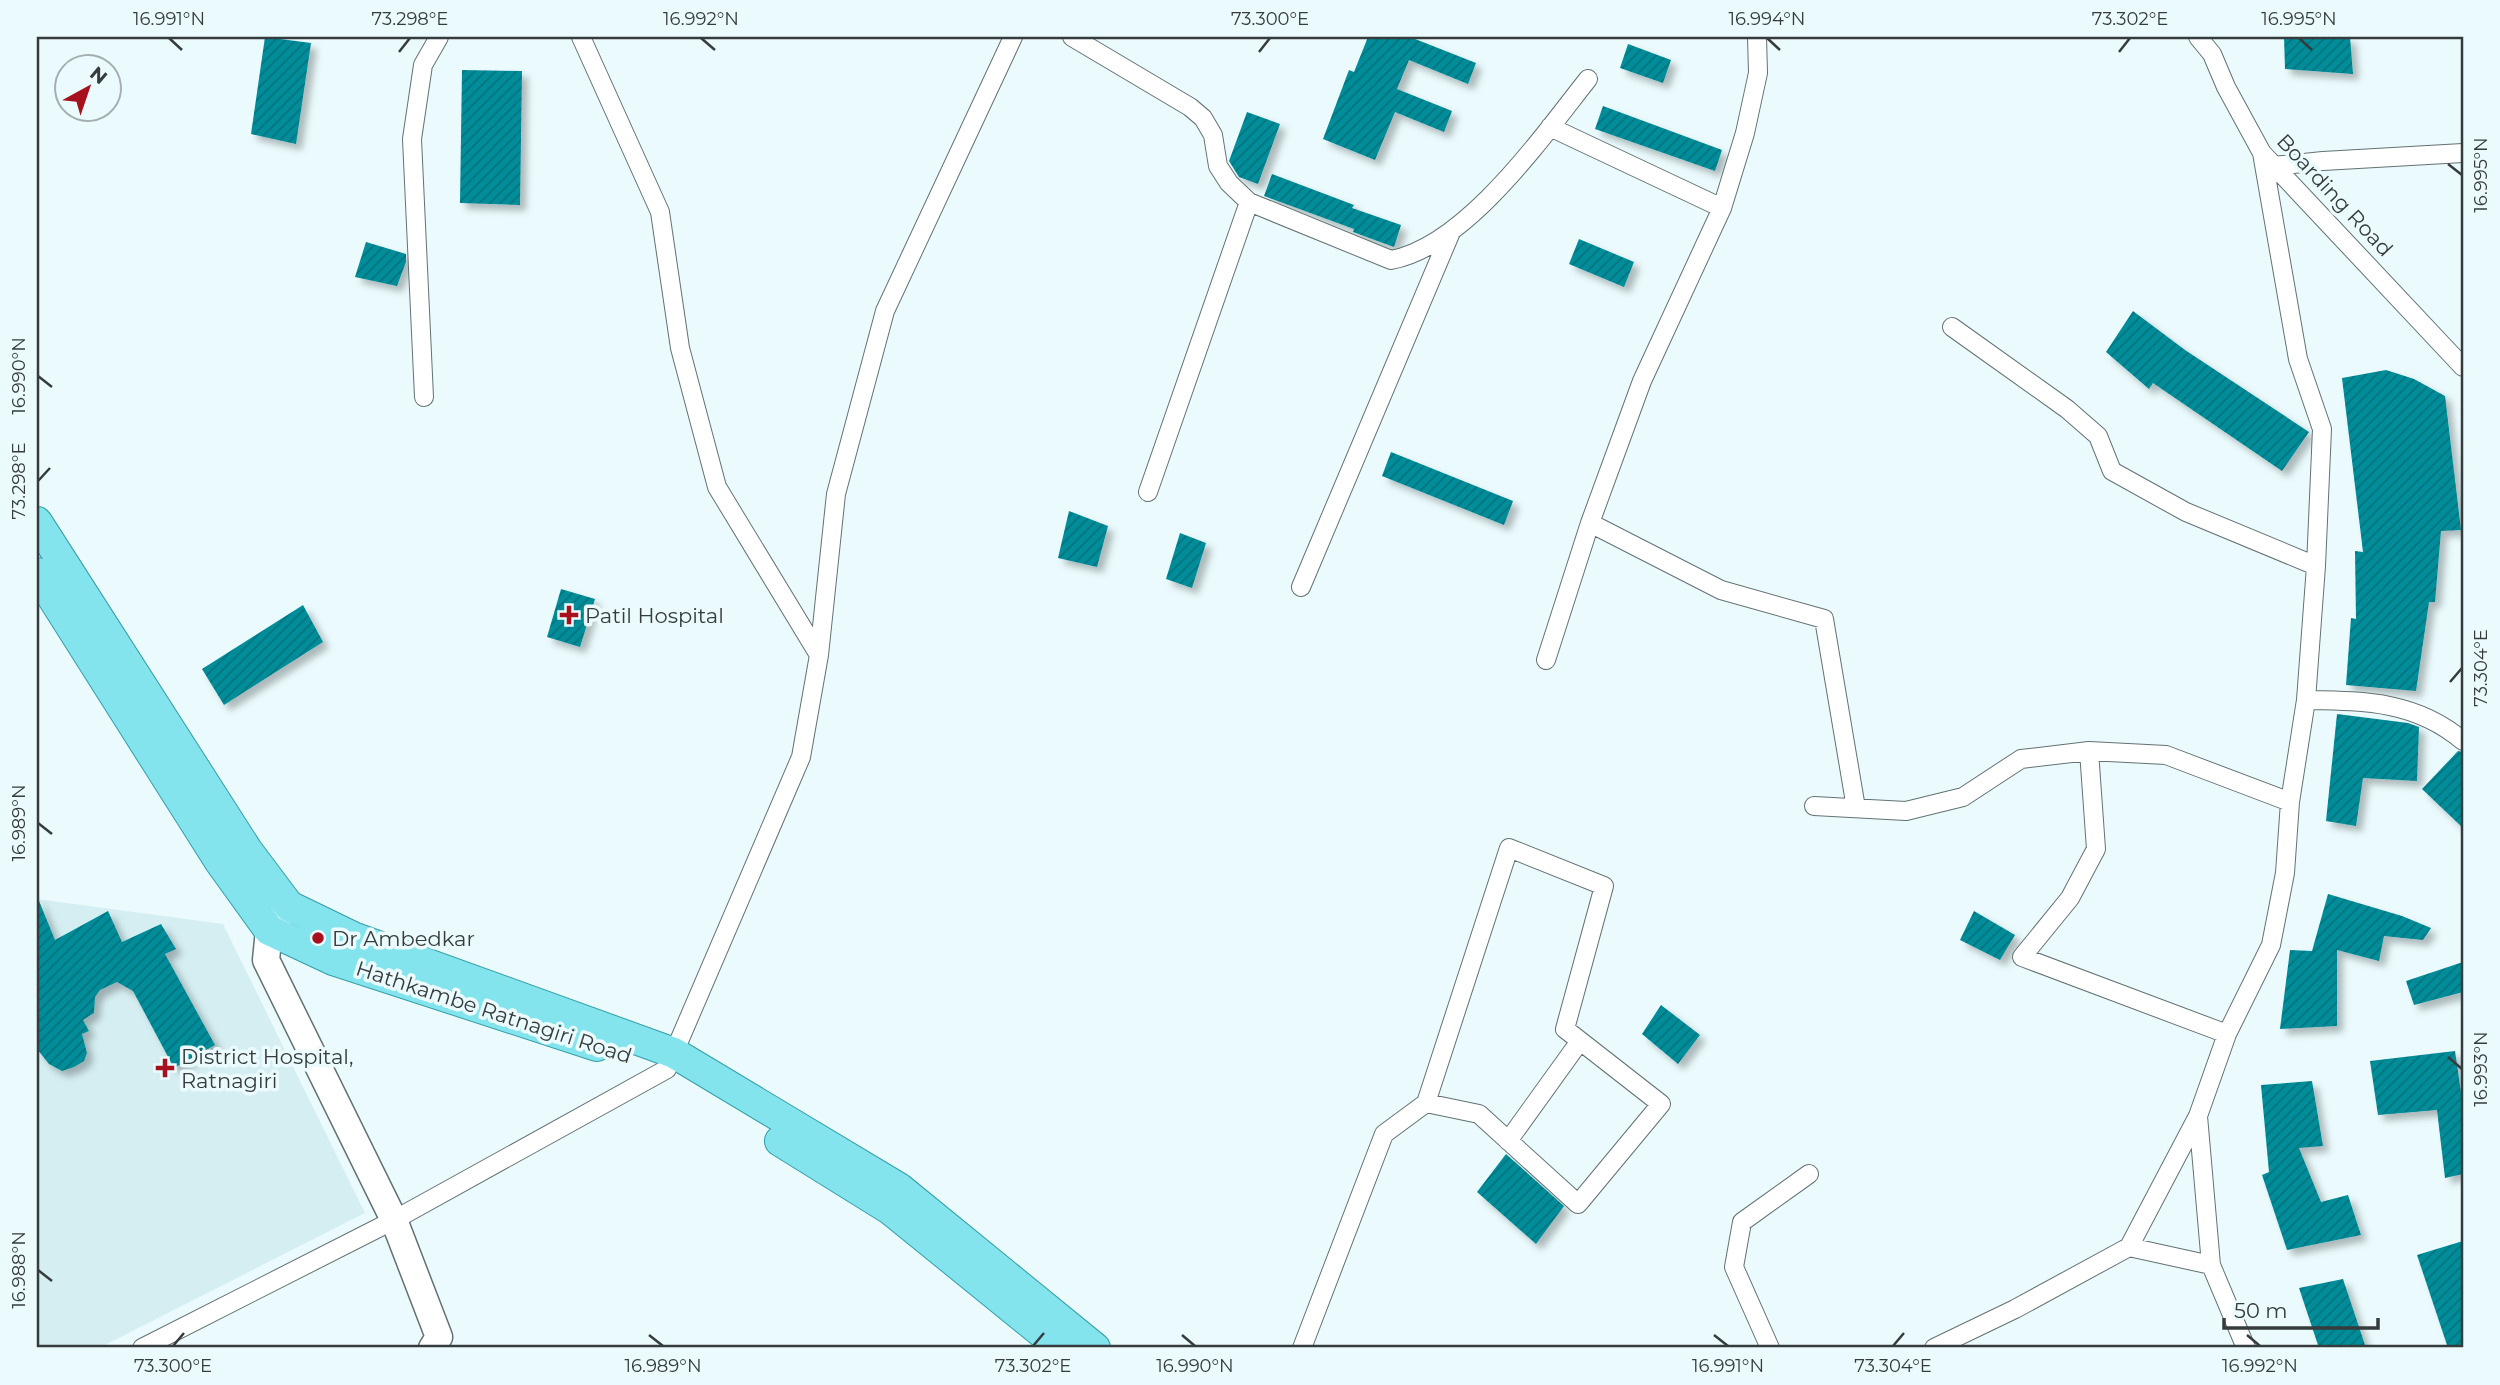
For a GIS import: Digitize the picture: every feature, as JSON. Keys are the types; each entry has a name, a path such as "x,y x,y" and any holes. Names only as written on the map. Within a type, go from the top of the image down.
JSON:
{"main road":[{"path":"37,522 247,850 289,906 353,937 670,1061 899,1188 1095,1348"},
{"name":"Hathkambe Ratnagiri Road","path":"37,573 220,862 269,930 332,960 670,1061 891,1210 1061,1348"}],"street":[{"path":"424,397 412,139 423,65 439,37"},
{"path":"581,37 660,212 680,348 717,487 819,655"},
{"path":"142,1348 394,1220 670,1061 801,757 819,655 836,495 885,311 1013,37"},
{"path":"1072,37 1190,107 1203,118 1213,135 1218,166 1229,183 1249,202 1391,260 1407,257 1451,232 1507,180 1588,79"},
{"path":"1546,660 1590,523 1642,381 1722,208 1745,133 1758,73 1757,37"},
{"name":"Boarding Road","path":"2197,37 2212,54 2226,87 2267,160 2402,299 2463,367"},
{"path":"1550,127 1722,208"},
{"path":"1934,1348 2015,1309 2129,1247 2198,1116 2227,1034 2271,945 2285,873 2290,802 2306,700 2322,429 2298,359 2267,160 2323,161 2463,153"},
{"path":"2294,189 2323,161"},
{"path":"1148,492 1249,202"},
{"path":"1301,587 1451,232"},
{"path":"1952,327 2067,409 2098,436 2112,471 2186,512 2316,566"},
{"path":"1590,523 1721,590 1824,619 1856,808"},
{"path":"2306,700 2354,701 2408,708 2450,730 2463,741"},
{"path":"2089,751 2096,849 2070,898 2022,957 2227,1034"},
{"path":"1814,806 1906,811 1963,797 2021,759 2089,751 2166,755 2290,802"},
{"path":"1301,1348 1384,1134 1426,1103 1509,848 1604,886 1565,1029 1661,1104 1578,1204 1479,1114 1426,1103"},
{"path":"289,906 269,930 266,960 394,1220 439,1337 432,1348"},
{"path":"1508,1141 1580,1041"},
{"path":"2198,1116 2211,1265 2246,1348"},
{"path":"1770,1348 1734,1267 1742,1222 1809,1174"},
{"path":"2129,1247 2211,1265"}],"shaded area":[{"name":"District Hospital, Ratnagiri","path":"37,899 223,924 365,1213 99,1348 37,1348"}],"building":[{"path":"265,37 311,43 296,144 251,134"},
{"path":"1368,37 1410,37 1476,63 1468,84 1409,60 1397,89 1452,111 1444,132 1395,112 1375,160 1323,139 1349,70 1354,72"},
{"path":"2284,37 2350,37 2353,74 2285,69"},
{"path":"1628,44 1671,60 1663,83 1620,68"},
{"path":"462,70 522,71 520,205 460,203"},
{"path":"1603,106 1722,150 1715,171 1595,129"},
{"path":"1247,112 1280,124 1258,184 1239,177 1229,161"},
{"path":"1272,174 1354,205 1352,208 1401,225 1394,247 1353,232 1354,229 1264,196"},
{"path":"1579,239 1634,262 1624,287 1569,264"},
{"path":"366,242 406,254 406,262 397,286 355,277"},
{"path":"2133,311 2185,350 2309,432 2282,471 2153,383 2149,389 2106,352"},
{"path":"2386,370 2414,379 2445,396 2461,530 2441,531 2435,602 2429,602 2416,691 2346,685 2351,618 2356,619 2355,551 2363,552 2342,378"},
{"path":"1391,452 1513,501 1504,525 1382,476"},
{"path":"1069,511 1108,526 1097,567 1058,558"},
{"path":"1180,533 1206,543 1192,588 1166,579"},
{"path":"561,589 595,599 580,647 547,637"},
{"path":"303,605 323,642 224,705 202,669"},
{"path":"2337,714 2408,723 2419,727 2417,781 2363,778 2356,826 2326,821"},
{"path":"2458,751 2463,752 2463,828 2422,789"},
{"path":"2328,894 2402,916 2431,928 2423,940 2384,936 2379,961 2337,950 2337,1026 2280,1029 2290,950 2312,951"},
{"path":"37,896 55,940 108,911 122,942 161,924 176,949 165,954 215,1045 174,1068 133,991 117,982 100,990 95,997 94,1013 83,1020 89,1031 82,1034 87,1053 84,1061 62,1071 49,1064 37,1049"},
{"path":"1974,911 2015,935 2000,960 1960,940"},
{"path":"2463,962 2463,992 2414,1005 2406,981"},
{"path":"1661,1005 1700,1035 1678,1064 1642,1034"},
{"path":"2455,1051 2463,1106 2463,1174 2445,1178 2437,1110 2378,1115 2370,1061"},
{"path":"2312,1081 2323,1146 2299,1148 2321,1202 2348,1195 2361,1235 2287,1250 2262,1175 2269,1172 2261,1085"},
{"path":"1506,1154 1564,1206 1536,1244 1477,1192"},
{"path":"2463,1241 2463,1348 2448,1348 2417,1255"},
{"path":"2343,1279 2366,1348 2319,1348 2299,1288"}],"place":[{"name":"Patil Hospital","path":"569,615"},
{"name":"Dr Ambedkar","path":"318,938"},
{"name":"District Hospital, Ratnagiri","path":"165,1068"}]}
